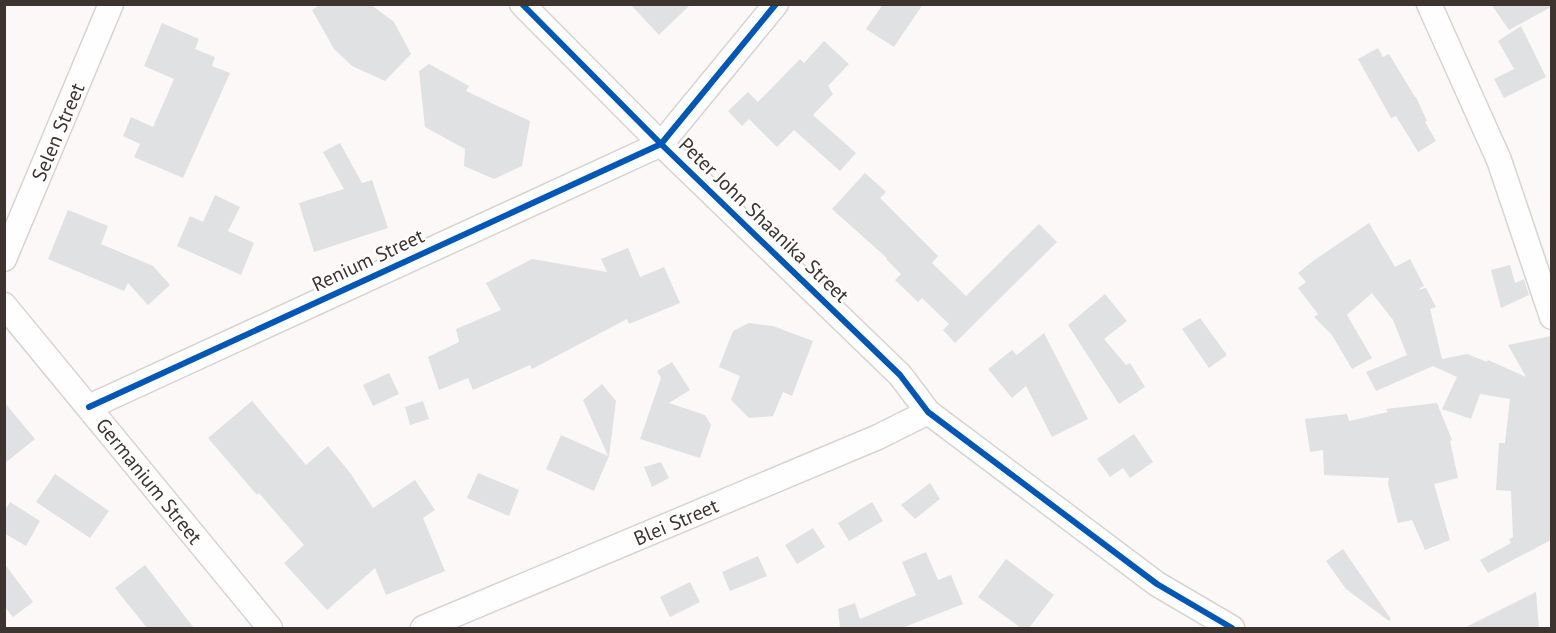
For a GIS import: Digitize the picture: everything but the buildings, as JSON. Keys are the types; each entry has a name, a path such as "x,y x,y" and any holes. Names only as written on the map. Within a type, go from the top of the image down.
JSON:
{"street":[{"name":"Selen Street","path":"4,259 111,4"},
{"name":"Peter John Shaanika Street","path":"522,4 661,144 900,375 928,412 1157,584 1232,628"},
{"path":"661,144 776,4"},
{"path":"1429,4 1499,160 1551,317"},
{"name":"Renium Street","path":"89,407 661,144"},
{"name":"Germanium Street","path":"4,305 270,628"},
{"name":"Blei Street","path":"423,628 878,437 928,412"}],"cycle path":[{"path":"522,4 661,144 900,375 928,412 1157,584 1232,628"},
{"path":"89,407 661,144 776,4"}]}
